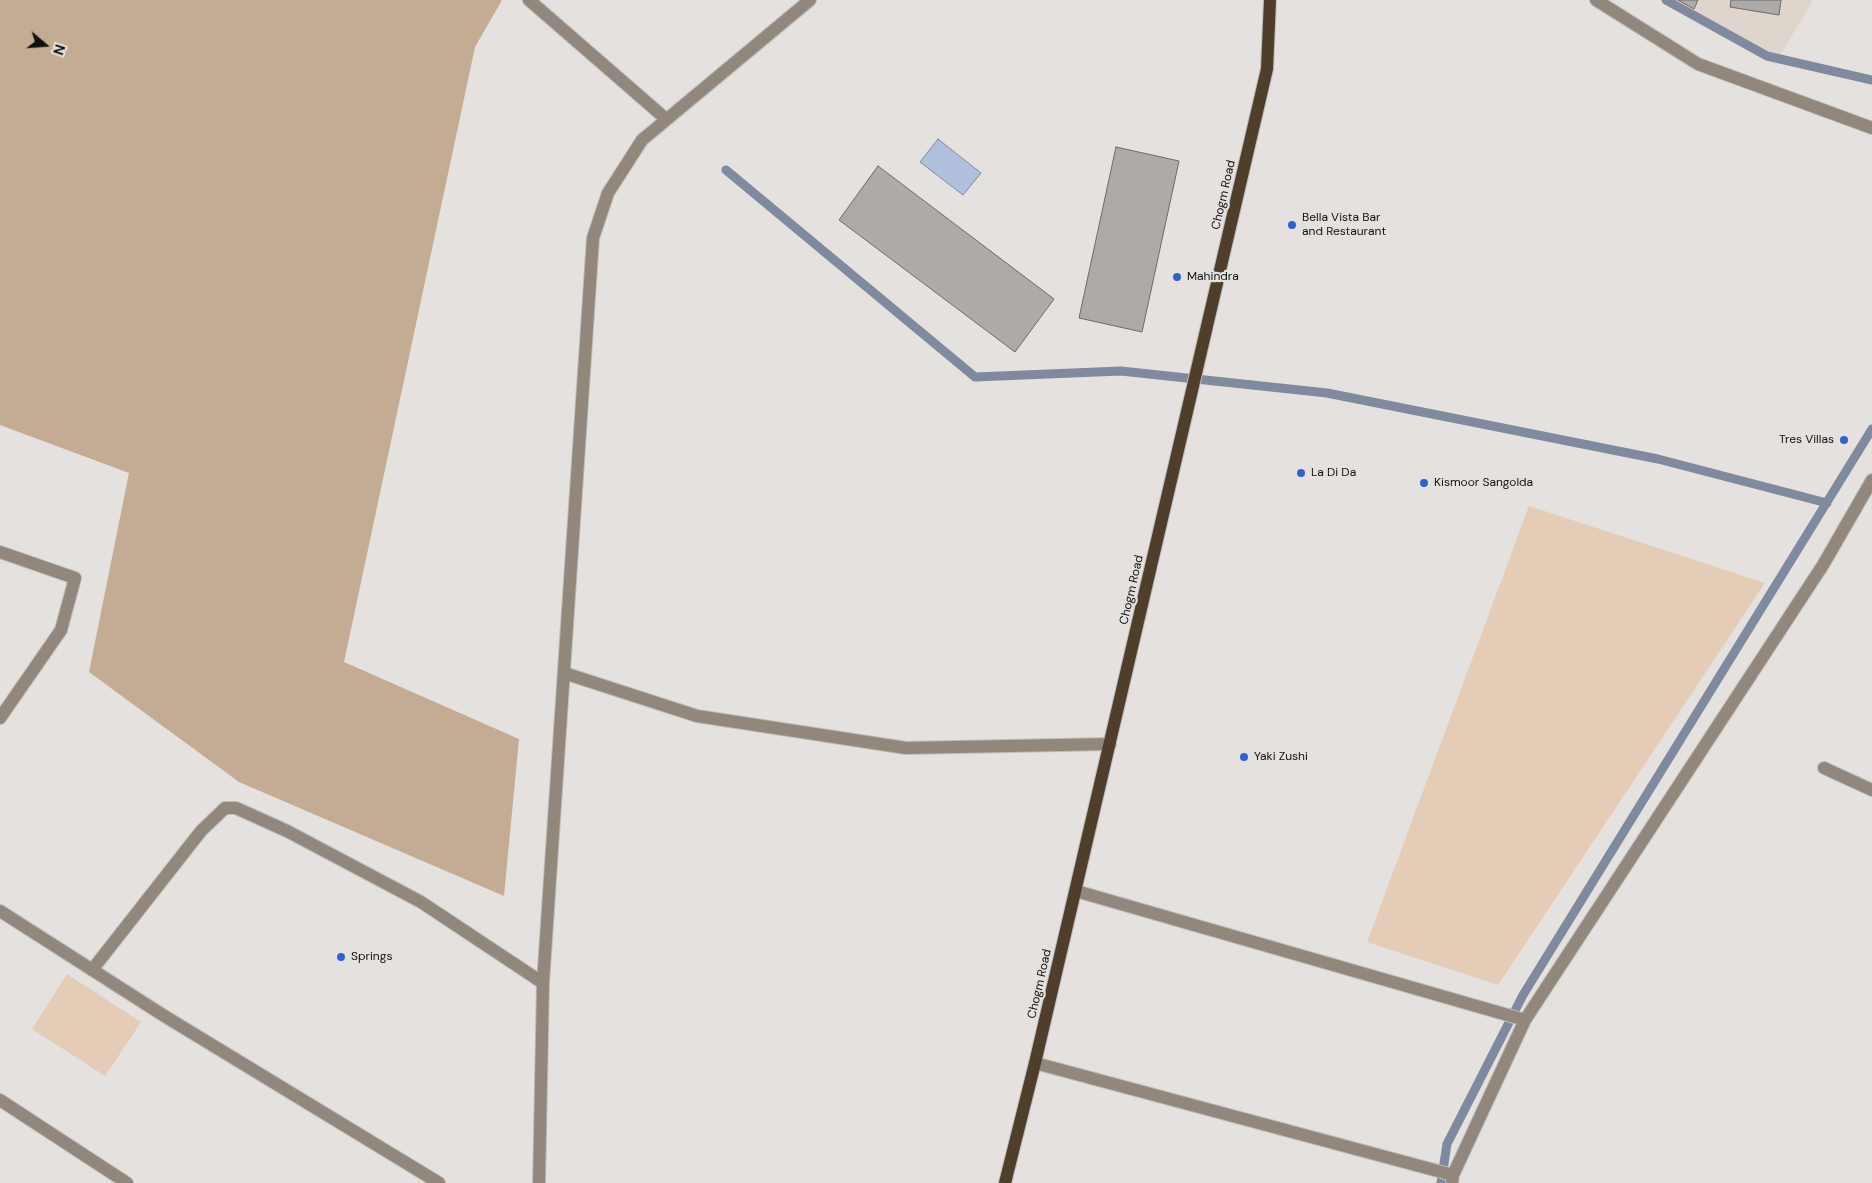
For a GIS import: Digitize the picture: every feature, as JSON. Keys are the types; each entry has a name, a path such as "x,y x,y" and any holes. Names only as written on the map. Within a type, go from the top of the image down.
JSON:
{"main road":[{"name":"Chogm Road","path":"1005,1183 1076,891 1267,69 1270,0"}],"street":[{"path":"529,0 666,119"},
{"path":"539,1183 543,983 593,238 608,193 642,140 810,0"},
{"path":"1596,0 1698,64 1872,128"},
{"path":"1035,1063 1453,1179 1525,1020 1823,565 1872,480"},
{"path":"0,552 75,578 61,630 0,718"},
{"path":"564,673 697,716 906,748 1110,744"},
{"path":"1824,768 1872,790"},
{"path":"92,970 201,831 225,808 236,808 287,831 421,902 543,983"},
{"path":"1076,891 1525,1020"},
{"path":"0,911 166,1017 439,1183"},
{"path":"0,1100 127,1183"}],"shaded area":[{"path":"0,0 502,0 475,47 344,662 519,739 504,896 239,782 89,672 129,473 0,425"},
{"path":"1669,0 1813,0 1776,62"},
{"path":"1529,506 1765,583 1498,985 1367,942"},
{"path":"67,974 141,1022 105,1076 32,1029"}],"water":[{"path":"938,139 981,173 963,195 920,162"}],"building":[{"path":"1678,0 1698,0 1694,9"},
{"path":"1731,0 1781,0 1779,15 1730,7"},
{"path":"1116,147 1179,161 1142,332 1079,318"},
{"path":"878,166 1054,299 1015,352 839,220"}],"waterway":[{"path":"1666,0 1767,56 1872,80"},
{"path":"726,170 975,377 1121,371 1327,393 1658,459 1827,503"},
{"path":"1441,1183 1447,1144 1523,995 1872,429"}],"place":[{"name":"Bella Vista Bar and Restaurant","path":"1292,225"},
{"name":"Mahindra","path":"1177,277"},
{"name":"Tres Villas","path":"1844,440"},
{"name":"La Di Da","path":"1301,473"},
{"name":"Kismoor Sangolda","path":"1424,483"},
{"name":"Yaki Zushi","path":"1244,757"},
{"name":"Springs","path":"341,957"}]}
